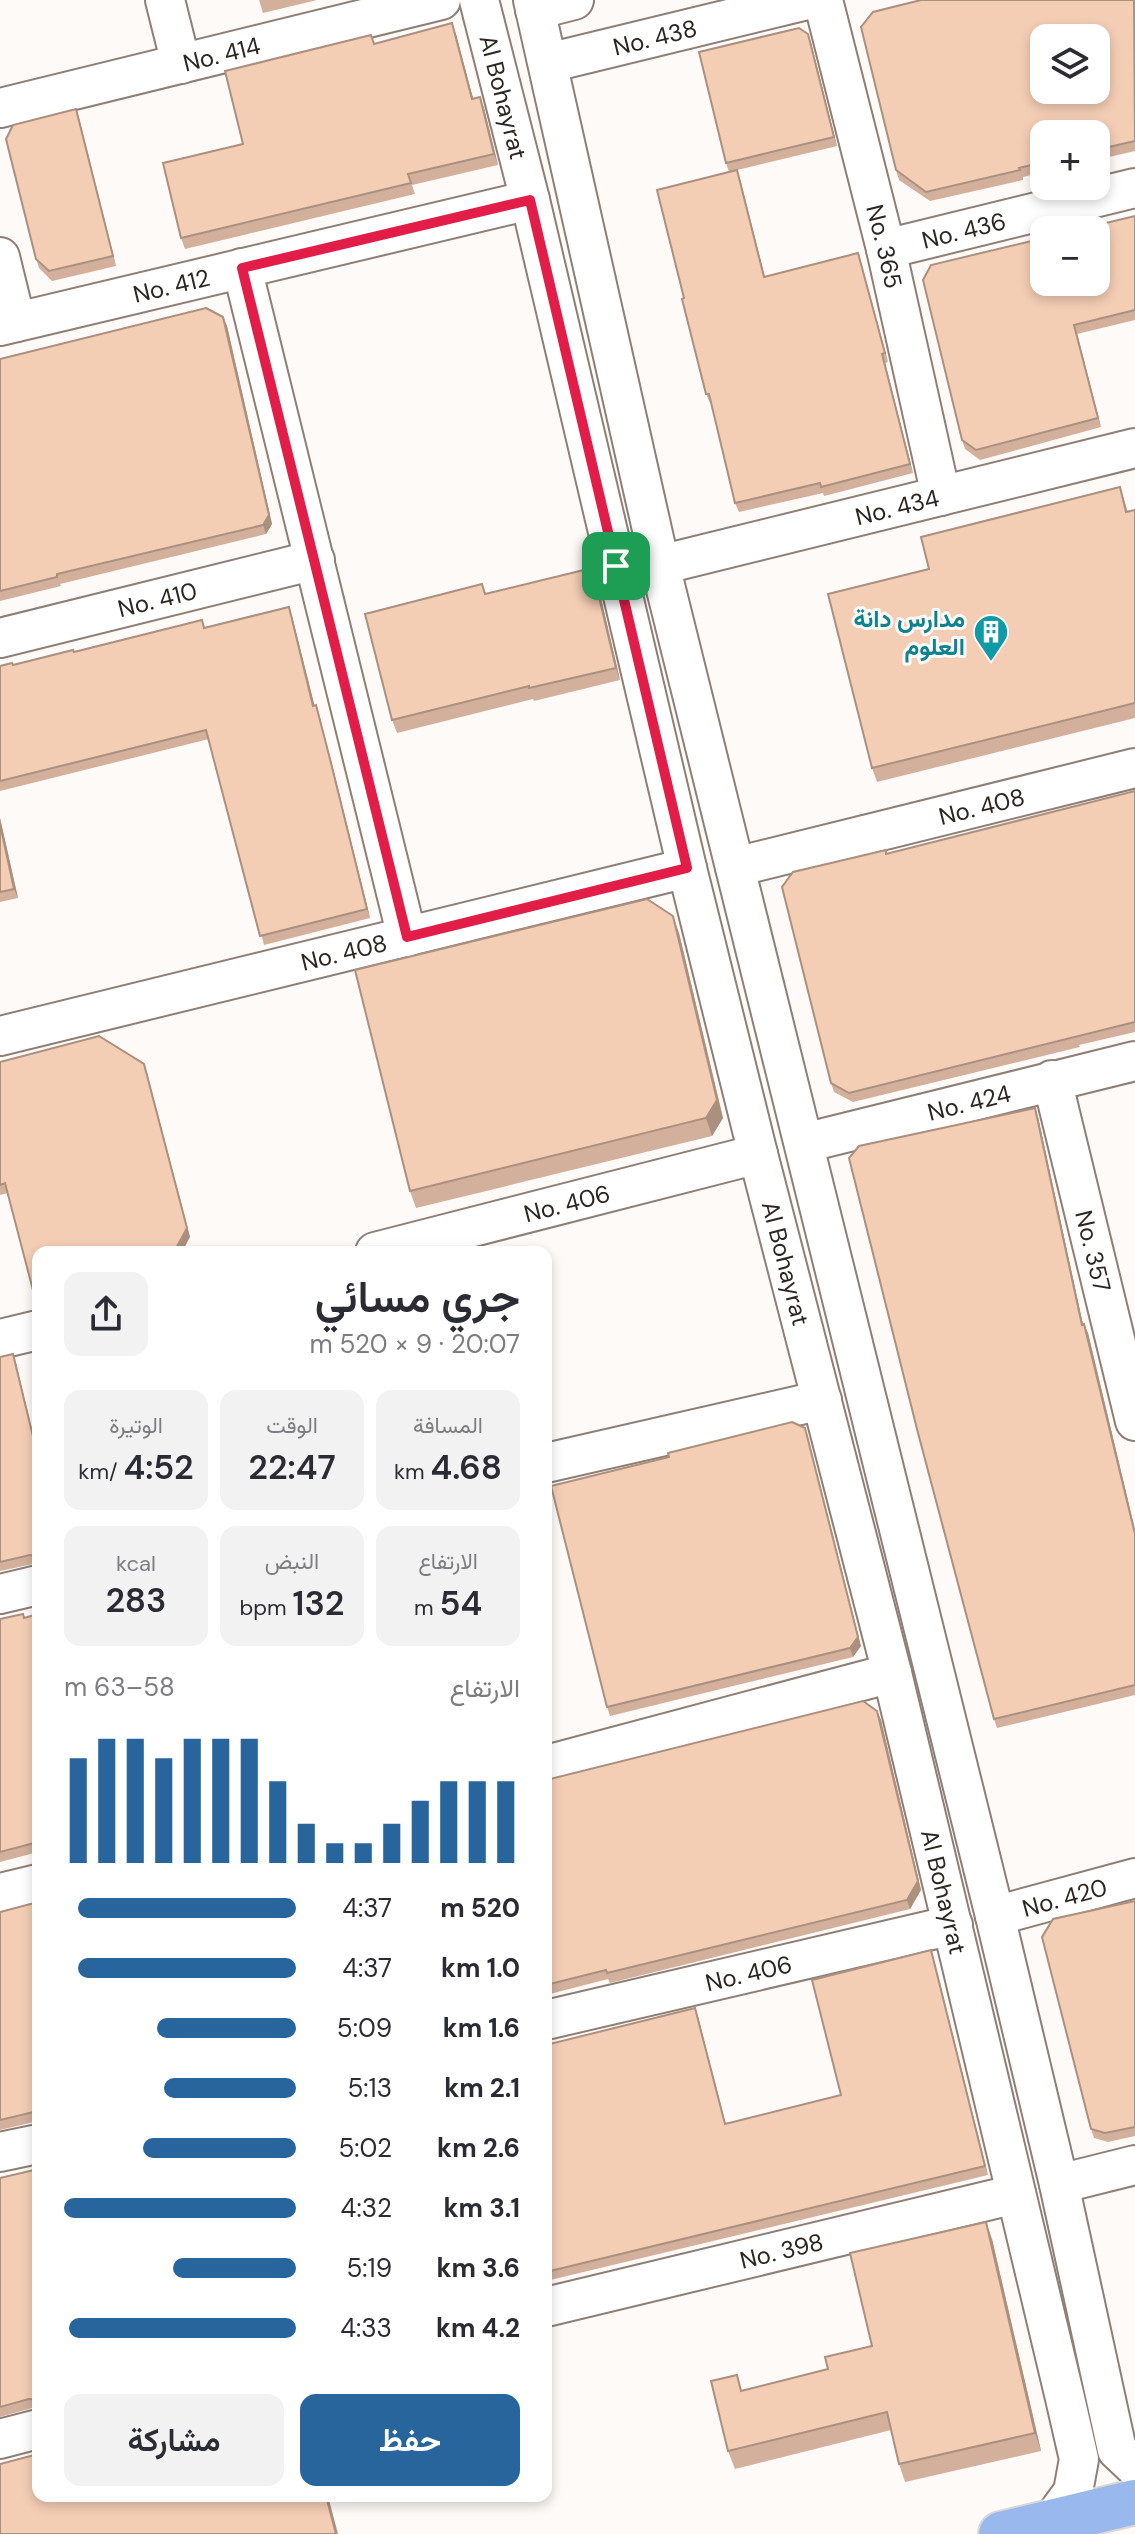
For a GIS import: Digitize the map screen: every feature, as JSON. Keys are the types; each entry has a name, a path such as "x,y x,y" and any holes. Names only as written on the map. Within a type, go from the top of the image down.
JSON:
{"main road":[{"path":"1001,2534 1135,2502"}],"street":[{"path":"165,0 181,64"},
{"name":"No. 414","path":"0,108 441,0"},
{"name":"Al Bohayrat","path":"479,0 530,200 687,868 892,1673 1079,2459 1073,2492 1051,2522"},
{"path":"534,5 574,0"},
{"name":"No. 438","path":"548,63 807,0"},
{"name":"No. 365","path":"823,0 886,249 941,496"},
{"name":"Al Bohayrat","path":"534,5 659,561 995,1916 1059,2184 1117,2450 1135,2467"},
{"name":"No. 436","path":"886,249 1135,188"},
{"name":"No. 412","path":"8,324 530,200"},
{"path":"0,257 8,324"},
{"path":"242,268 407,937"},
{"name":"No. 434","path":"616,566 659,561 1135,448"},
{"name":"No. 410","path":"0,638 315,560"},
{"name":"No. 408","path":"735,867 1135,768"},
{"name":"No. 408","path":"0,1036 687,868"},
{"name":"No. 424","path":"804,1143 1135,1061"},
{"name":"No. 357","path":"1052,1080 1124,1324 1135,1421"},
{"name":"No. 406","path":"398,1246 758,1154"},
{"path":"0,1339 32,1331"},
{"path":"552,1462 822,1400"},
{"path":"0,1594 32,1586"},
{"path":"552,1763 892,1673"},
{"name":"No. 420","path":"995,1916 1135,1878"},
{"path":"0,1893 32,1885"},
{"name":"No. 406","path":"552,2019 953,1925"},
{"path":"0,2152 32,2145"},
{"path":"1059,2184 1135,2165"},
{"name":"No. 398","path":"552,2306 1016,2194"},
{"path":"1065,2398 1077,2417 1085,2421 1096,2419 1106,2395"},
{"path":"0,2439 32,2431"}],"building":[{"path":"921,0 1134,0 1135,141 1110,147 1110,120 1030,120 1030,165 926,192 896,170 861,27 873,12"},
{"path":"452,23 472,99 480,97 494,154 408,174 411,183 181,238 163,163 243,144 225,71 371,35 374,44"},
{"path":"799,28 808,34 834,137 726,163 699,52"},
{"path":"76,109 113,256 49,271 36,259 6,139 13,125"},
{"path":"737,170 764,277 858,253 910,464 821,487 820,483 735,503 657,190"},
{"path":"1135,216 1135,310 1074,325 1098,418 976,450 962,440 923,280 931,265 1030,241 1030,296 1110,296 1110,222"},
{"path":"206,308 223,317 269,515 263,525 57,574 57,577 0,591 0,359"},
{"name":"مدارس دانة العلوم","path":"1120,487 1126,512 1135,510 1135,703 872,768 828,594 929,569 921,537"},
{"path":"592,568 616,668 392,720 365,614 482,584 485,594"},
{"path":"289,607 367,909 260,936 206,730 0,781 0,666 74,652 202,620 204,628"},
{"path":"1135,791 1135,1022 849,1093 831,1083 782,887 793,872 886,850 886,854"},
{"path":"0,824 14,889 0,892"},
{"path":"647,899 673,916 717,1100 706,1118 410,1191 355,970"},
{"path":"99,1036 144,1064 187,1228 177,1246 32,1246 32,1286 5,1183 0,1185 0,1062"},
{"path":"1035,1108 1082,1325 1135,1534 1135,1685 994,1719 849,1158 859,1146"},
{"path":"13,1354 32,1432 32,1555 0,1562 0,1357"},
{"path":"792,1422 805,1428 858,1637 850,1648 607,1707 552,1486 669,1457 668,1453"},
{"path":"23,1614 24,1618 32,1616 32,1844 0,1852 0,1619"},
{"path":"863,1701 877,1711 918,1881 907,1900 552,1984 552,1779"},
{"path":"1135,1901 1135,2127 1105,2133 1091,2129 1042,1937 1053,1919"},
{"path":"32,1904 32,2112 0,2120 0,1912"},
{"path":"931,1950 985,2166 552,2271 552,2044 695,2008 725,2124 841,2095 812,1980"},
{"path":"32,2170 32,2399 0,2407 0,2178"},
{"path":"986,2222 1035,2433 899,2464 887,2412 728,2451 711,2381 737,2375 741,2391 828,2369 825,2357 872,2346 850,2253"},
{"path":"32,2456 32,2502 328,2502 336,2534 0,2534 0,2464"}],"place":[{"name":"مدارس دانة العلوم","path":"991,663"}],"route":[{"path":"530,200 616,566 687,868 407,937 242,268 530,200"}]}
